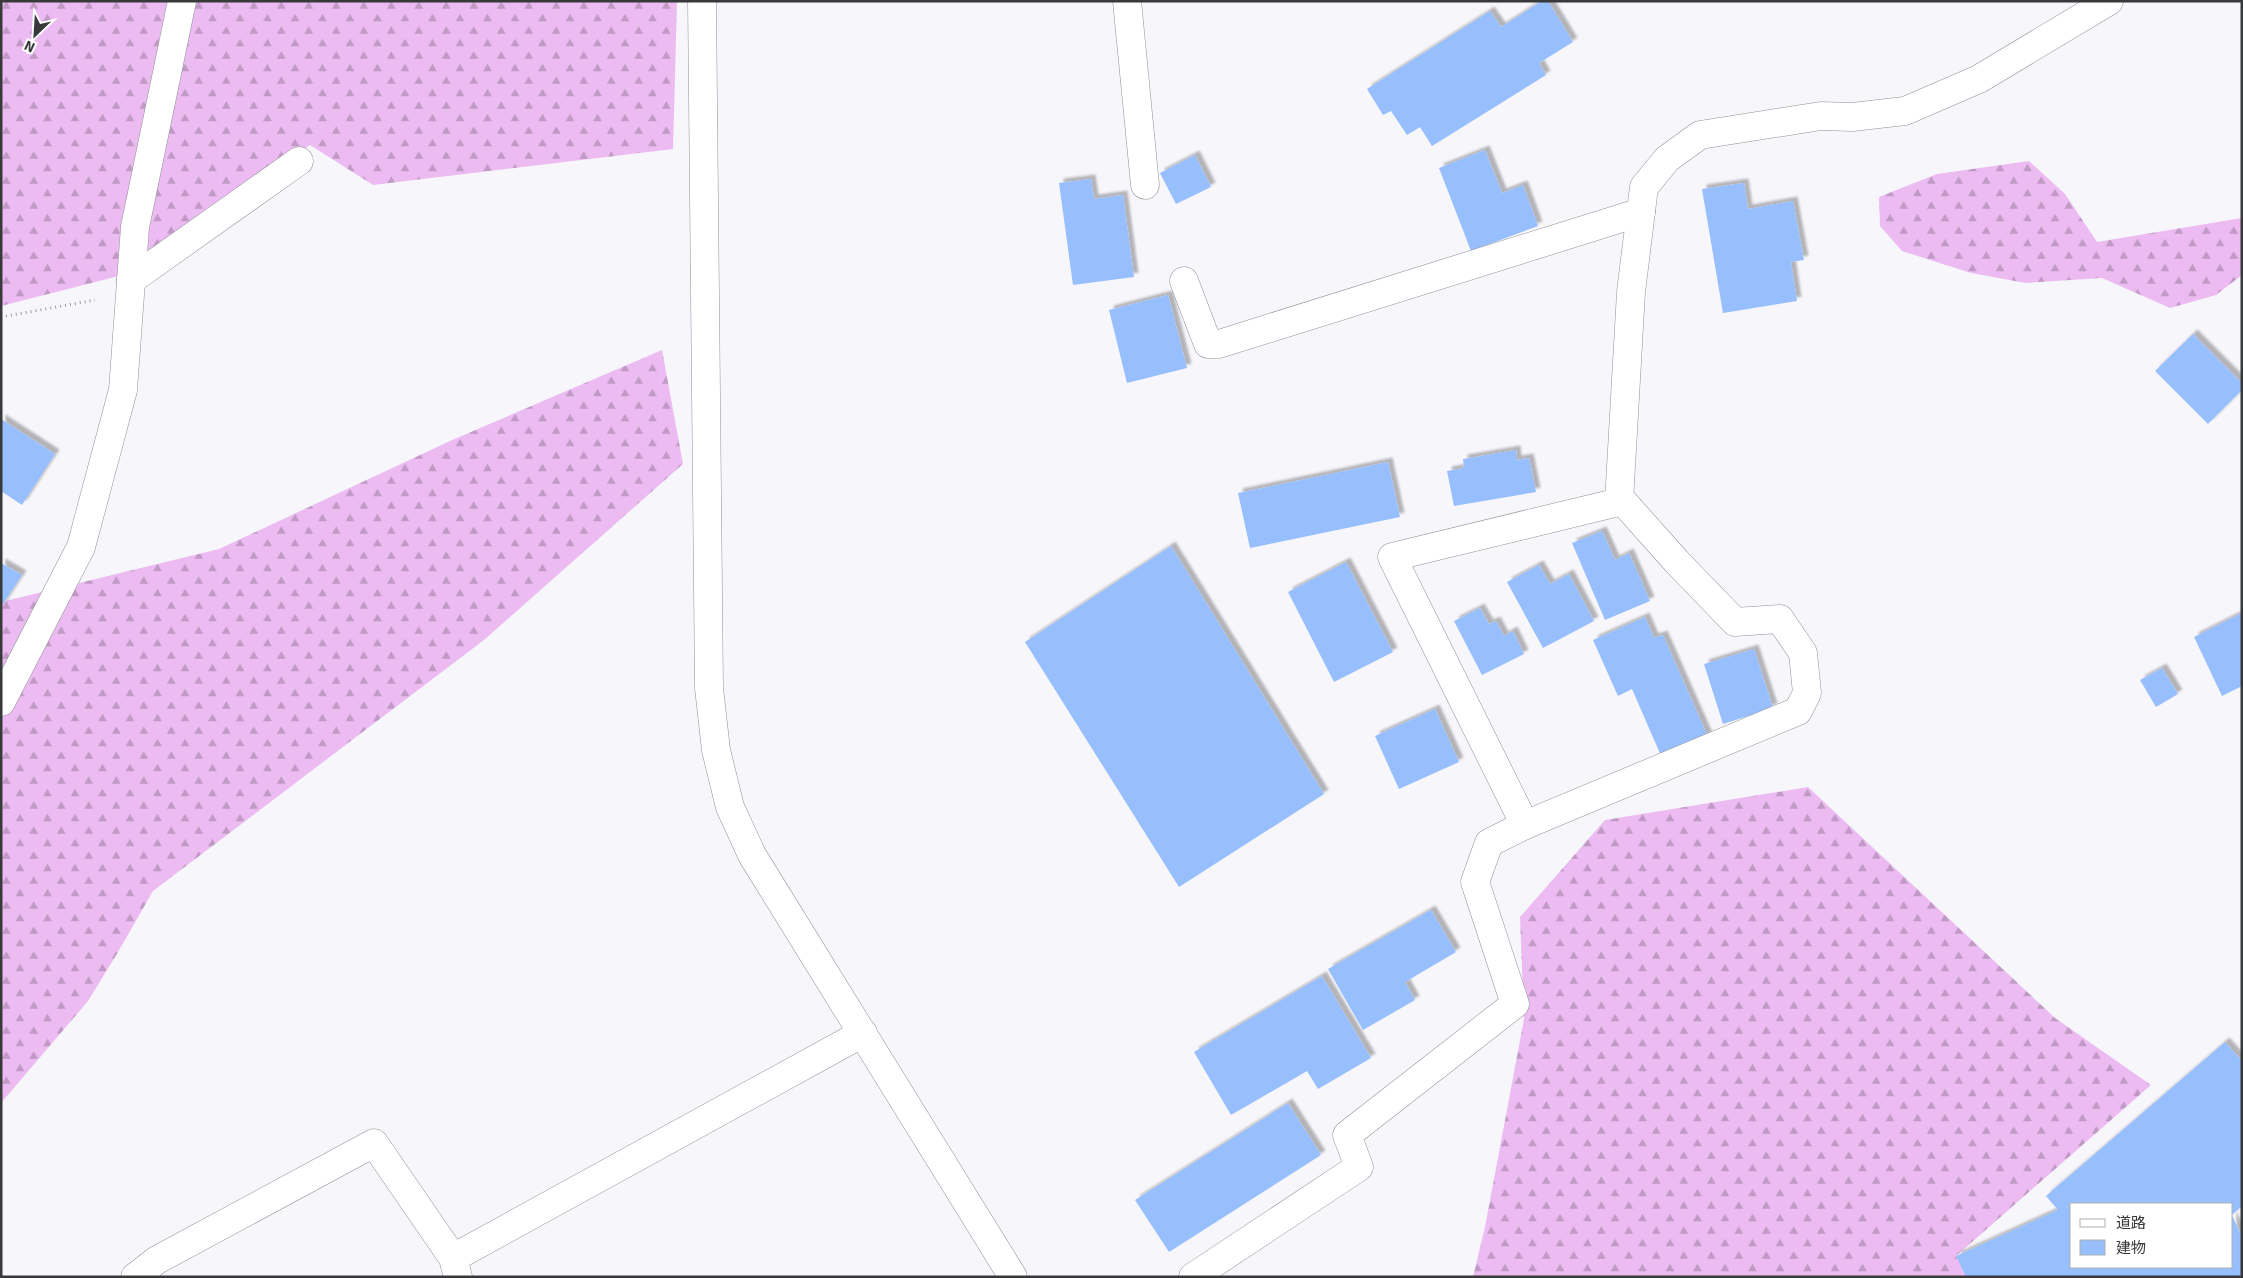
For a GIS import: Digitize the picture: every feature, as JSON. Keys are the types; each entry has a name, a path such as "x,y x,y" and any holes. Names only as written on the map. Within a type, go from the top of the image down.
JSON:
{"street":[{"path":"1,702 80,547 123,390 135,227 182,1"},
{"path":"702,1 709,688 716,750 730,807 752,855 1013,1277"},
{"path":"1127,1 1145,185"},
{"path":"1525,824 1392,558 1619,502 1632,292 1644,187 1667,159 1700,135 1821,116 1852,116 1904,111 1979,79 2109,1"},
{"path":"130,287 299,161"},
{"path":"1184,281 1208,344 1219,344 1642,212"},
{"path":"1193,1277 1360,1168 1347,1135 1515,1004 1475,882 1489,843 1525,824 1798,711 1806,693 1803,653 1780,619 1735,622 1677,562 1619,496"},
{"path":"135,1277 157,1260 374,1143 456,1267 863,1033"}],"path":[{"path":"1,317 130,287"}],"green space":[{"path":"1,1 677,1 673,149 373,185 310,145 119,276 1,306"},
{"path":"2029,161 2065,194 2097,242 2242,218 2242,275 2216,295 2170,308 2102,278 2026,283 1971,273 1902,251 1880,226 1879,197 1937,174"},
{"path":"662,350 683,464 484,640 153,891 88,1001 1,1103 1,602 219,549 450,441"},
{"path":"1808,787 2055,1018 2151,1085 1956,1256 1966,1277 1473,1277 1485,1227 1524,1019 1520,917 1605,820"}],"building":[{"path":"1542,1 1548,1 1573,42 1539,63 1546,75 1432,146 1420,127 1407,135 1391,111 1383,115 1367,89 1490,11 1501,27"},
{"path":"1485,150 1502,193 1523,185 1538,226 1471,251 1439,168"},
{"path":"1195,155 1211,187 1176,204 1160,173"},
{"path":"1091,179 1094,199 1123,195 1134,277 1073,285 1059,183"},
{"path":"1744,183 1748,209 1793,201 1804,260 1791,262 1797,301 1723,313 1702,189"},
{"path":"1168,295 1187,368 1127,383 1109,310"},
{"path":"2193,334 2242,383 2242,390 2208,424 2155,371"},
{"path":"1,419 55,454 22,505 1,491"},
{"path":"1516,450 1517,460 1529,458 1536,492 1454,506 1447,471 1464,468 1463,459"},
{"path":"1388,462 1400,517 1250,548 1238,493"},
{"path":"1602,531 1615,560 1629,553 1650,601 1605,620 1572,543"},
{"path":"1171,546 1324,794 1179,887 1025,642"},
{"path":"1346,562 1393,652 1334,682 1288,592"},
{"path":"1,563 22,575 1,607"},
{"path":"1539,565 1550,584 1569,574 1594,621 1543,648 1507,582"},
{"path":"1480,608 1489,624 1496,621 1504,636 1513,631 1524,654 1482,675 1454,621"},
{"path":"2242,613 2242,686 2222,696 2194,637"},
{"path":"1645,617 1654,638 1663,635 1708,737 1662,758 1632,689 1618,696 1593,640"},
{"path":"1754,649 1773,708 1723,724 1704,664"},
{"path":"2162,668 2178,694 2156,707 2140,680"},
{"path":"1435,709 1459,762 1399,789 1375,736"},
{"path":"1431,910 1456,952 1405,982 1415,1000 1363,1030 1328,969"},
{"path":"1322,976 1371,1058 1318,1089 1307,1071 1231,1115 1194,1052"},
{"path":"2225,1042 2242,1061 2242,1206 2233,1214 2233,1203 2070,1203 2070,1268 2233,1268 2233,1217 2242,1237 2242,1277 1966,1277 1956,1256 2058,1210 2046,1196"},
{"path":"1288,1103 1321,1155 1169,1252 1135,1200"}]}
